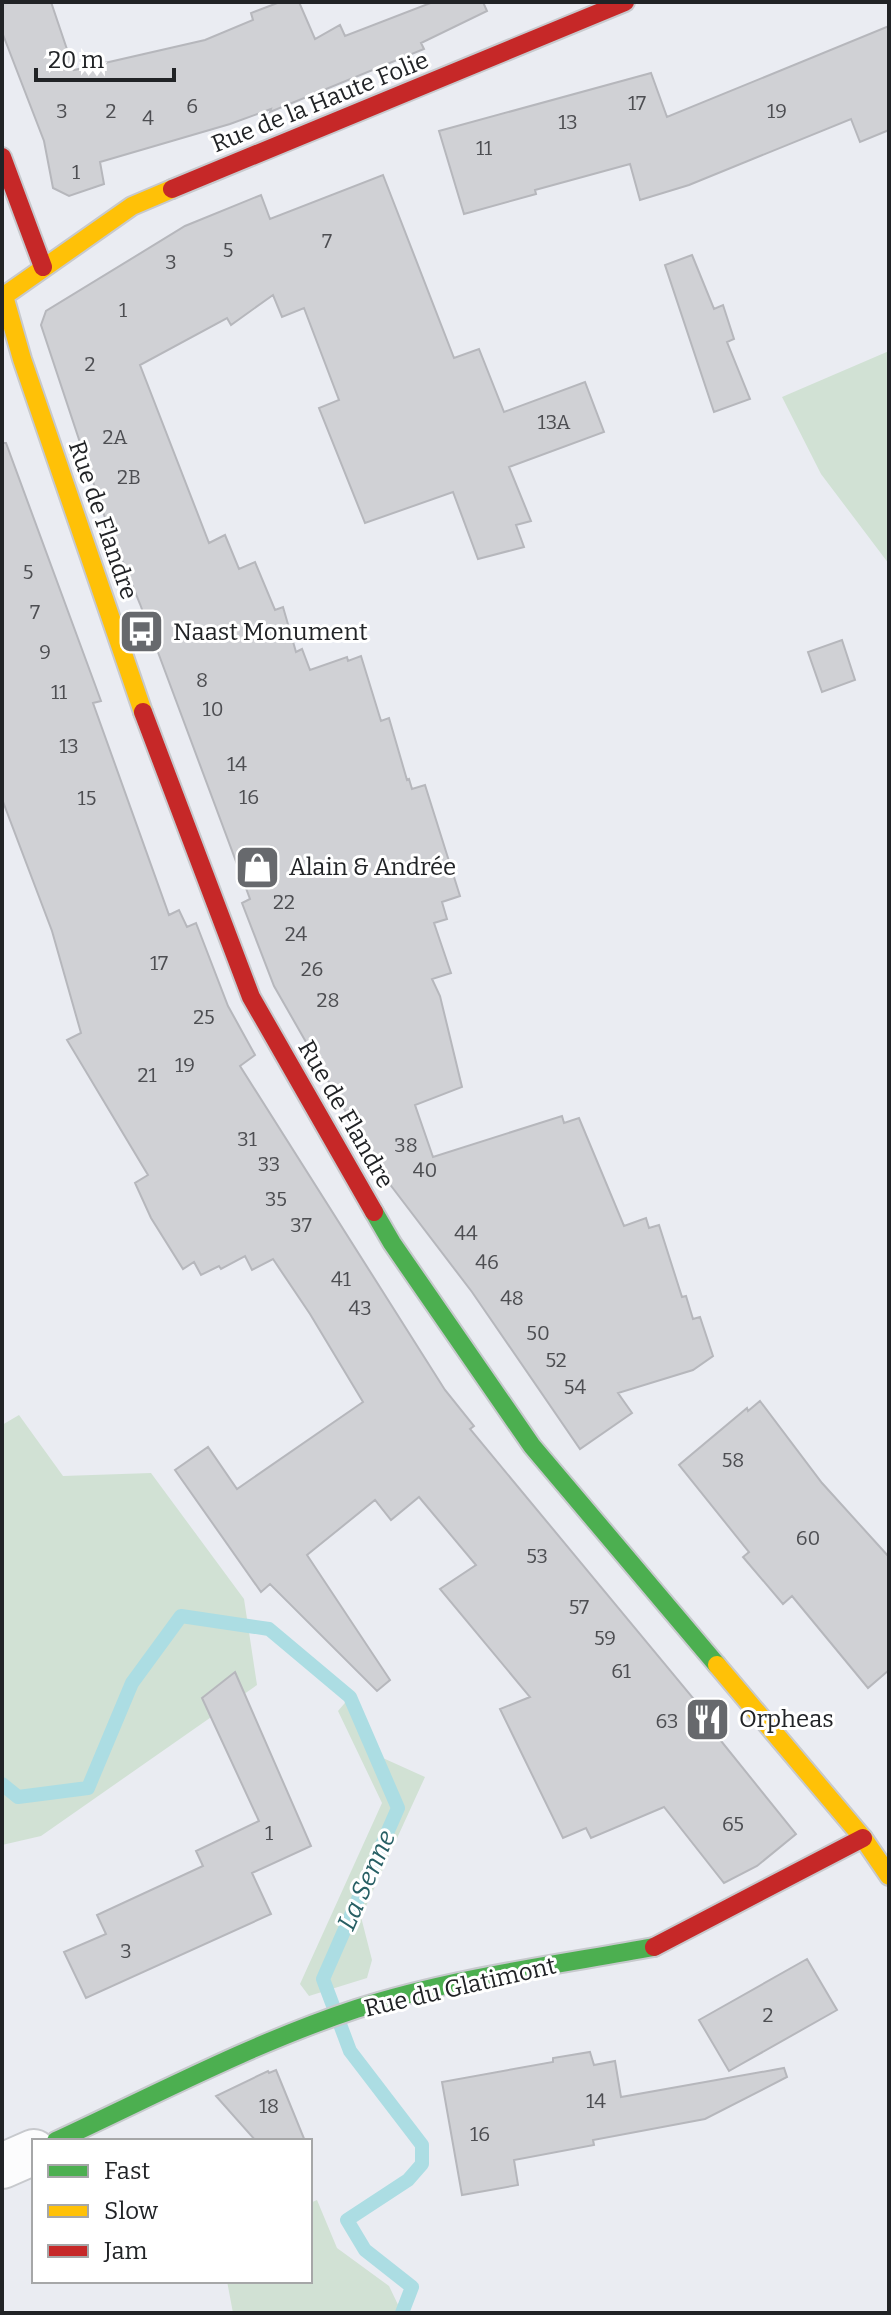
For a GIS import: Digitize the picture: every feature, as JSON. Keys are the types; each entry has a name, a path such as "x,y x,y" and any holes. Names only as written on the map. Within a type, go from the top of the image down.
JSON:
{"street":[{"name":"Rue de la Haute Folie","path":"43,267 132,206 625,2"},
{"path":"2,157 43,267"},
{"name":"Rue de Flandre","path":"43,267 3,297 151,735 251,997 392,1243 532,1446 863,1838 889,1876"},
{"name":"Rue du Glatimont","path":"60,2139 293,2031 360,2008 459,1983 659,1946 863,1838"},
{"path":"2,2166 32,2153"}],"green space":[{"path":"889,351 889,564 821,474 782,397"},
{"path":"19,1415 63,1476 151,1473 244,1599 257,1685 41,1836 2,1845 2,1425"},
{"path":"350,1697 374,1754 425,1777 361,1917 372,1960 367,1978 309,1996 300,1984 382,1803 338,1711"},
{"path":"317,2200 337,2248 389,2286 402,2313 233,2313 227,2283 312,2283 312,2202"}],"building":[{"path":"2,2 51,2 74,70 205,40 253,20 251,13 280,2 299,2 315,39 340,25 345,36 433,2 483,2 487,11 421,43 424,49 270,112 271,109 100,162 104,184 69,196 53,188 44,141 2,32"},
{"path":"889,26 889,130 860,142 851,119 689,185 640,200 630,164 535,190 536,194 464,214 439,131 651,73 667,117"},
{"path":"383,175 454,358 479,349 504,412 585,382 604,432 509,467 531,521 516,525 524,547 478,559 453,492 365,523 319,408 339,400 304,308 282,317 273,295 231,325 227,318 140,365 209,543 225,535 239,569 255,562 275,610 283,607 296,652 302,649 310,670 347,657 348,661 361,656 381,721 389,718 407,780 412,789 425,785 460,896 442,902 447,919 434,923 451,973 432,979 440,996 462,1087 415,1105 433,1157 562,1116 564,1123 579,1118 624,1226 646,1218 649,1228 659,1225 682,1297 686,1296 693,1319 700,1317 713,1356 693,1370 618,1393 632,1413 580,1449 472,1292 379,1170 274,986 242,903 250,899 140,604 123,562 120,563 41,325 46,311 185,226 261,195 270,219"},
{"path":"692,255 714,309 723,305 734,339 727,342 750,399 714,412 665,265"},
{"path":"2,443 6,443 101,701 93,703 169,915 179,910 187,927 196,923 228,1006 255,1055 240,1066 445,1390 474,1426 470,1429 693,1698 716,1728 713,1731 796,1834 757,1866 724,1883 664,1807 591,1838 586,1828 563,1838 500,1709 530,1697 440,1589 476,1565 419,1497 391,1520 375,1500 307,1555 390,1680 377,1691 270,1584 261,1592 175,1470 208,1447 237,1489 363,1402 273,1259 252,1270 245,1256 221,1269 219,1266 201,1275 194,1262 183,1269 151,1218 135,1183 148,1175 67,1040 81,1033 52,931 2,799"},
{"path":"842,640 855,680 822,692 808,652"},
{"path":"760,1401 822,1483 889,1557 889,1670 868,1688 792,1596 783,1604 743,1557 749,1552 679,1465 747,1408 748,1411"},
{"path":"235,1672 311,1846 252,1873 271,1914 86,1998 64,1952 106,1934 97,1915 203,1866 196,1851 259,1821 202,1698"},
{"path":"807,1959 837,2010 729,2071 699,2020"},
{"path":"590,2052 594,2065 615,2061 621,2097 784,2068 787,2077 705,2119 593,2140 594,2145 514,2160 518,2185 462,2195 442,2082 553,2062 553,2058"},
{"path":"276,2070 304,2139 254,2139 216,2096"}],"waterway":[{"name":"La Senne","path":"2,1784 18,1797 88,1788 132,1683 181,1616 269,1629 350,1697 398,1808 323,1979 350,2051 422,2145 422,2164 408,2180 347,2220 365,2250 412,2287 402,2313"}],"traffic: fast":[{"path":"374,1212 392,1243 532,1446 717,1665"},
{"path":"60,2139 242,2054 356,2009 466,1981 654,1947"}],"traffic: slow":[{"path":"143,712 22,359 4,296 132,206 172,189"},
{"path":"717,1665 863,1838 889,1876"}],"traffic: jam":[{"path":"172,189 625,2"},
{"path":"2,157 43,267"},
{"path":"143,712 251,997 374,1212"},
{"path":"654,1947 863,1838"}],"place":[{"name":"Naast Monument","path":"142,632"},
{"name":"Alain & Andrée","path":"258,867"},
{"name":"Orpheas","path":"708,1719"}]}
